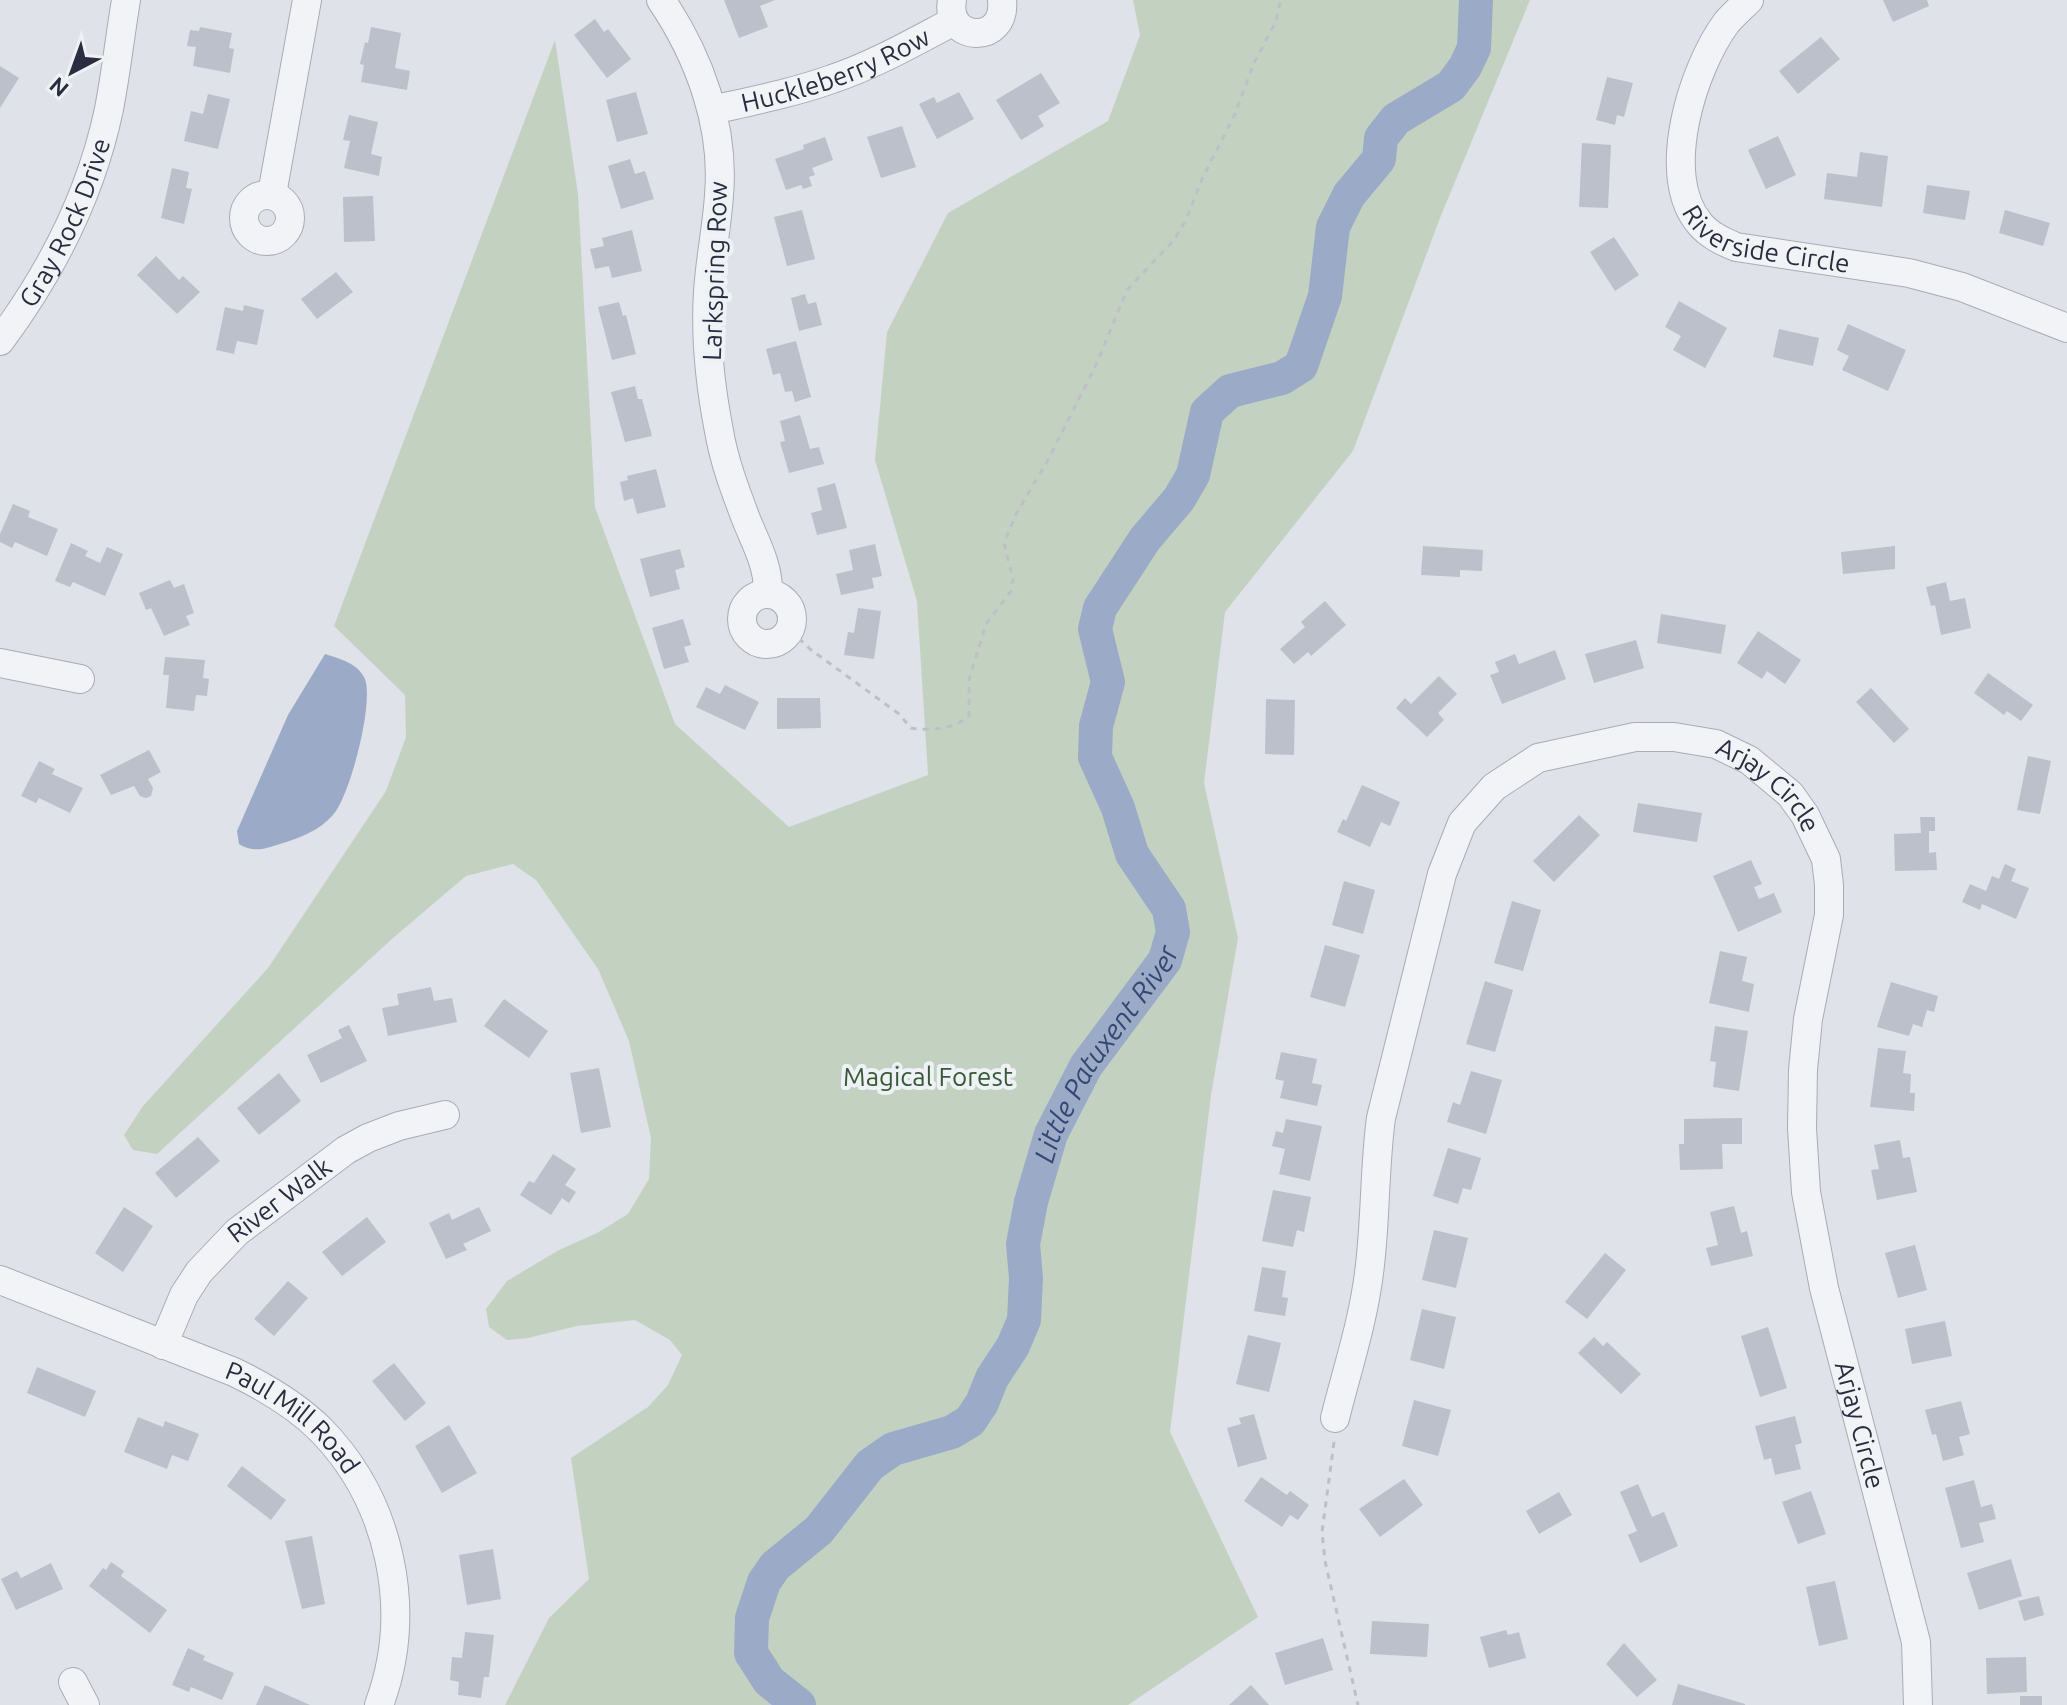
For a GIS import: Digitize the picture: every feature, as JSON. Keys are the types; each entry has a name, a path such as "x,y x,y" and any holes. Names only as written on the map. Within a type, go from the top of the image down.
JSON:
{"street":[{"name":"Gray Rock Drive","path":"0,341 49,269 83,196 109,110 126,0"},
{"path":"272,194 307,0"},
{"name":"Larkspring Row","path":"661,0 692,56 712,110 719,194 708,292 707,347 719,435 730,476 764,560 768,594"},
{"name":"Huckleberry Row","path":"712,110 791,92 871,64 953,10 964,31 976,34 989,31 999,22 1003,12 1002,0"},
{"name":"Riverside Circle","path":"1749,0 1728,22 1711,50 1697,81 1686,123 1680,159 1681,184 1687,204 1699,224 1716,238 1736,247 1909,273 1962,287 2067,328"},
{"path":"768,594 778,596 791,610 790,630 778,642 768,645 747,636 742,625 742,614 754,597 768,594"},
{"path":"0,663 80,679"},
{"name":"Arjay Circle","path":"1335,1418 1369,1275 1381,1118 1442,874 1462,823 1494,787 1538,758 1635,737 1674,737 1716,744 1749,760 1790,794 1805,815 1826,859 1829,915 1808,1019 1803,1070 1802,1128 1806,1192 1824,1288 1916,1642 1918,1705"},
{"name":"River Walk","path":"163,1345 184,1295 199,1272 237,1232 329,1162 368,1138 399,1126 445,1115"},
{"name":"Paul Mill Road","path":"0,1280 234,1372 262,1386 320,1429 346,1459 370,1498 384,1534 392,1570 396,1609 395,1645 379,1705"}],"path":[{"path":"790,630 810,649 899,714 911,728 947,727 969,716 969,680 986,624 1011,591 1013,579 1004,543 1016,514 1048,460 1096,365 1127,290 1174,240 1186,220 1202,179 1235,114 1253,65 1271,33 1281,0"},
{"path":"1335,1418 1322,1532 1325,1561 1358,1705"}],"green space":[{"name":"Magical Forest","path":"1133,0 1530,0 1440,218 1353,451 1225,612 1204,783 1238,938 1211,1095 1170,1432 1258,1617 1128,1705 505,1705 549,1618 589,1579 571,1458 648,1407 668,1385 682,1355 670,1340 635,1320 577,1326 507,1340 489,1327 486,1309 507,1281 628,1214 649,1179 651,1138 629,1041 598,969 536,880 513,864 466,876 393,938 157,1154 133,1150 124,1135 143,1106 268,968 386,791 406,737 405,695 334,626 555,40 578,194 595,507 675,724 789,827 928,775 917,601 875,460 887,332 948,213 1108,121 1140,35"}],"water":[{"path":"325,654 358,669 365,679 367,691 359,749 340,805 315,830 269,847 244,847 239,844 237,831 288,715"}],"building":[{"path":"724,0 775,0 760,6 768,27 739,38"},
{"path":"1883,0 1927,0 1929,6 1893,22"},
{"path":"595,19 604,32 608,29 631,59 607,78 574,35"},
{"path":"200,27 232,33 229,48 234,49 230,73 193,66 196,47 187,46 190,30 199,31"},
{"path":"371,27 401,33 395,68 410,71 407,90 361,82 364,65 360,64"},
{"path":"1821,37 1840,59 1798,94 1779,71"},
{"path":"0,66 19,78 0,108"},
{"path":"1041,73 1060,103 1038,116 1044,126 1021,140 996,100"},
{"path":"1607,77 1633,83 1624,117 1617,115 1615,125 1596,120"},
{"path":"636,92 648,134 617,142 606,100"},
{"path":"959,92 974,119 937,139 919,104 934,97 937,103"},
{"path":"208,94 230,99 218,149 184,141 191,111 203,114"},
{"path":"349,115 378,122 371,154 382,157 379,176 344,168 350,141 343,140"},
{"path":"902,126 916,167 881,178 867,137"},
{"path":"1778,136 1796,175 1766,189 1748,150"},
{"path":"825,137 833,160 812,168 815,175 809,177 812,186 803,189 801,185 786,190 775,159 804,149 803,145"},
{"path":"1582,143 1611,145 1608,208 1579,207"},
{"path":"1860,152 1888,156 1882,207 1824,199 1827,173 1857,177"},
{"path":"630,159 635,174 645,171 654,199 621,209 608,166"},
{"path":"172,168 189,172 186,188 192,189 184,224 161,218"},
{"path":"1927,185 1970,191 1965,220 1923,213"},
{"path":"373,196 375,241 344,242 343,197"},
{"path":"802,210 815,259 787,266 774,217"},
{"path":"2005,210 2050,223 2043,246 1999,233"},
{"path":"632,230 642,271 612,278 609,266 595,269 590,249 604,246 602,238"},
{"path":"1614,237 1639,275 1615,291 1590,252"},
{"path":"156,256 179,280 183,276 200,292 177,314 137,275"},
{"path":"336,272 353,292 317,319 301,299"},
{"path":"805,294 808,304 816,302 822,325 799,331 791,298"},
{"path":"1679,301 1727,328 1705,368 1673,350 1681,336 1665,327"},
{"path":"619,302 623,316 626,315 636,354 612,360 598,307"},
{"path":"244,305 264,310 257,345 237,341 234,354 216,350 225,307 243,311"},
{"path":"1848,324 1906,350 1888,391 1842,370 1849,356 1837,350"},
{"path":"1779,329 1819,338 1813,366 1773,357"},
{"path":"796,341 811,397 795,402 792,391 785,392 780,373 773,375 766,349"},
{"path":"635,386 638,399 642,399 652,436 625,442 611,392"},
{"path":"800,415 810,449 819,447 824,464 789,473 780,442 785,441 780,421"},
{"path":"656,469 666,507 637,514 633,498 624,501 620,482 628,480 627,476"},
{"path":"835,483 847,528 817,535 811,513 822,510 817,488"},
{"path":"13,504 30,511 28,517 58,529 47,556 15,542 12,548 0,542 0,534"},
{"path":"71,543 88,551 85,556 100,563 107,547 123,554 105,596 73,582 70,587 55,581"},
{"path":"875,544 882,576 872,578 874,588 841,595 836,574 853,570 849,550"},
{"path":"1423,546 1483,550 1482,571 1460,570 1460,577 1421,575"},
{"path":"1895,546 1895,569 1843,574 1841,552"},
{"path":"680,549 685,567 675,570 680,589 650,597 640,559"},
{"path":"170,580 174,588 184,584 194,613 186,616 190,625 164,636 151,608 146,610 139,593"},
{"path":"1946,582 1950,601 1965,598 1971,628 1941,635 1935,605 1931,606 1926,587"},
{"path":"1325,601 1346,625 1311,656 1308,652 1294,664 1280,649 1305,627 1301,622"},
{"path":"858,608 881,611 874,659 844,655 848,632 854,633"},
{"path":"1661,614 1726,625 1721,654 1657,643"},
{"path":"683,619 691,645 684,647 689,662 664,669 652,628"},
{"path":"1758,631 1801,660 1785,684 1767,671 1762,679 1737,663"},
{"path":"1636,640 1644,668 1594,683 1585,654"},
{"path":"1555,650 1566,679 1502,704 1490,675 1499,672 1495,662 1515,654 1519,664"},
{"path":"165,657 205,660 203,678 209,679 207,696 196,695 194,711 166,708 169,675 163,675"},
{"path":"1988,673 2033,705 2021,721 2007,711 2004,715 1974,693"},
{"path":"1439,676 1457,694 1438,713 1444,720 1427,737 1396,708 1405,698 1411,704"},
{"path":"725,685 759,702 745,730 696,707 706,687 720,694"},
{"path":"1871,688 1909,729 1894,743 1856,702"},
{"path":"777,698 820,698 821,728 777,729"},
{"path":"1266,699 1295,700 1294,755 1265,754"},
{"path":"149,750 161,772 148,779 153,788 151,796 140,796 134,786 111,795 100,775"},
{"path":"2028,756 2051,761 2040,814 2017,810"},
{"path":"39,761 55,769 52,774 83,788 70,813 39,798 36,803 21,796"},
{"path":"1362,785 1400,802 1390,826 1381,822 1370,847 1337,832 1343,819 1346,821"},
{"path":"1638,803 1702,813 1697,842 1633,832"},
{"path":"1579,815 1600,835 1554,882 1533,861"},
{"path":"1920,817 1935,817 1935,831 1929,831 1929,853 1936,852 1937,870 1895,871 1894,834 1921,833"},
{"path":"1751,860 1762,884 1754,887 1759,899 1774,893 1782,912 1738,932 1713,876"},
{"path":"2005,864 2016,869 2011,881 2029,888 2016,919 1982,904 1980,910 1962,902 1970,884 1986,891 1992,876 1999,879"},
{"path":"1344,881 1375,890 1363,934 1332,925"},
{"path":"1512,901 1541,910 1523,971 1494,963"},
{"path":"1325,945 1360,955 1345,1007 1310,997"},
{"path":"1720,951 1747,957 1742,981 1754,984 1749,1012 1709,1003"},
{"path":"1485,981 1513,990 1495,1052 1466,1044"},
{"path":"1891,982 1938,996 1934,1012 1927,1010 1922,1027 1913,1024 1909,1036 1877,1027"},
{"path":"431,987 434,1001 452,998 457,1022 388,1036 382,1008 399,1005 397,994"},
{"path":"504,999 548,1031 529,1058 484,1026"},
{"path":"349,1025 367,1061 321,1083 307,1055 342,1038 338,1030"},
{"path":"1715,1026 1748,1031 1739,1091 1713,1087 1716,1062 1710,1061"},
{"path":"1878,1048 1906,1051 1903,1073 1911,1074 1910,1093 1915,1093 1914,1111 1870,1107"},
{"path":"1281,1052 1317,1059 1312,1083 1322,1085 1317,1106 1280,1098 1284,1081 1275,1079"},
{"path":"599,1068 611,1127 581,1133 570,1073"},
{"path":"1471,1071 1502,1080 1486,1134 1447,1122 1453,1102 1460,1105"},
{"path":"279,1073 301,1101 259,1135 237,1108"},
{"path":"1742,1118 1742,1144 1722,1144 1723,1169 1680,1170 1679,1144 1684,1144 1684,1119"},
{"path":"1286,1119 1322,1126 1310,1181 1279,1174 1285,1149 1272,1146 1276,1131 1283,1133"},
{"path":"198,1137 220,1161 176,1198 155,1173"},
{"path":"1900,1140 1903,1158 1910,1157 1917,1192 1877,1200 1871,1170 1879,1169 1874,1145"},
{"path":"1448,1148 1481,1158 1471,1190 1463,1188 1458,1204 1433,1196"},
{"path":"553,1154 576,1169 565,1185 576,1192 569,1203 562,1198 551,1215 520,1195 529,1181 534,1183"},
{"path":"1273,1190 1311,1197 1304,1232 1297,1230 1293,1247 1262,1241"},
{"path":"1734,1206 1741,1233 1747,1231 1753,1256 1711,1266 1706,1248 1718,1245 1710,1212"},
{"path":"124,1207 153,1226 123,1272 95,1253"},
{"path":"479,1207 491,1231 463,1244 467,1250 446,1259 429,1223 449,1213 452,1220"},
{"path":"367,1217 386,1242 342,1276 322,1252"},
{"path":"1434,1230 1468,1238 1456,1288 1422,1280"},
{"path":"1915,1245 1927,1290 1898,1298 1885,1253"},
{"path":"1605,1253 1626,1270 1587,1319 1565,1302"},
{"path":"1262,1267 1286,1271 1282,1297 1288,1298 1285,1316 1254,1311"},
{"path":"288,1281 308,1298 274,1336 254,1319"},
{"path":"1422,1309 1456,1317 1444,1369 1410,1360"},
{"path":"1945,1321 1952,1356 1912,1364 1905,1329"},
{"path":"1768,1327 1787,1388 1760,1397 1741,1336"},
{"path":"1248,1335 1281,1343 1269,1392 1236,1384"},
{"path":"1594,1337 1603,1346 1607,1342 1641,1374 1621,1394 1578,1353"},
{"path":"394,1363 426,1403 405,1421 372,1381"},
{"path":"37,1367 96,1391 85,1417 27,1393"},
{"path":"1414,1400 1451,1410 1438,1456 1402,1446"},
{"path":"1961,1401 1970,1434 1959,1437 1964,1455 1943,1461 1925,1410"},
{"path":"1254,1414 1267,1459 1238,1467 1227,1428 1241,1424 1239,1418"},
{"path":"1795,1416 1802,1443 1795,1445 1801,1469 1775,1475 1771,1458 1764,1460 1755,1426"},
{"path":"138,1417 163,1427 165,1421 199,1434 188,1461 172,1455 167,1469 124,1452"},
{"path":"449,1425 477,1473 442,1493 415,1446"},
{"path":"242,1466 286,1500 271,1520 227,1486"},
{"path":"1261,1477 1287,1495 1290,1491 1309,1505 1298,1520 1290,1515 1282,1527 1244,1501"},
{"path":"1404,1479 1423,1505 1380,1537 1359,1509"},
{"path":"1974,1480 1981,1507 1992,1504 1996,1519 1979,1523 1984,1542 1961,1548 1945,1488"},
{"path":"1638,1484 1652,1517 1664,1512 1678,1546 1640,1563 1628,1535 1637,1531 1620,1492"},
{"path":"1811,1491 1826,1534 1798,1544 1782,1502"},
{"path":"1559,1492 1572,1515 1539,1534 1526,1511"},
{"path":"312,1536 325,1604 302,1609 285,1541"},
{"path":"493,1549 501,1599 467,1605 459,1555"},
{"path":"2011,1559 2022,1596 1979,1610 1967,1573"},
{"path":"111,1562 124,1571 121,1576 167,1610 150,1633 89,1586"},
{"path":"51,1563 63,1589 16,1610 1,1579 17,1571 21,1578"},
{"path":"1835,1581 1848,1639 1819,1646 1806,1587"},
{"path":"2039,1596 2044,1615 2024,1621 2018,1601"},
{"path":"1372,1621 1429,1624 1427,1657 1370,1654"},
{"path":"1506,1630 1508,1635 1519,1632 1526,1658 1489,1668 1480,1637"},
{"path":"465,1632 494,1635 489,1677 484,1677 481,1698 458,1695 459,1682 450,1680 452,1657 462,1658"},
{"path":"1323,1638 1333,1670 1285,1685 1275,1653"},
{"path":"1624,1643 1657,1680 1637,1697 1606,1664"},
{"path":"188,1648 205,1656 203,1660 234,1673 222,1700 191,1687 189,1692 172,1685"},
{"path":"2026,1657 2027,1692 1987,1694 1986,1658"},
{"path":"1678,1684 1745,1704 1745,1705 1672,1705"},
{"path":"265,1685 310,1705 256,1705"},
{"path":"1251,1685 1269,1705 1229,1705"},
{"path":"2020,1696 2042,1696 2042,1705 2020,1705"}],"waterway":[{"name":"Little Patuxent River","path":"799,1705 769,1681 751,1653 752,1618 764,1582 775,1566 819,1530 870,1465 893,1449 952,1432 970,1421 982,1403 1024,1320 1026,1278 1023,1244 1031,1202 1051,1134 1086,1066 1165,960 1173,932 1169,909 1132,854 1118,808 1095,757 1096,726 1108,682 1095,629 1100,608 1145,539 1179,499 1193,475 1207,412 1230,391 1282,378 1301,366 1325,296 1333,227 1349,195 1379,159 1381,138 1396,119 1451,86 1465,67 1474,48 1476,0"}]}
